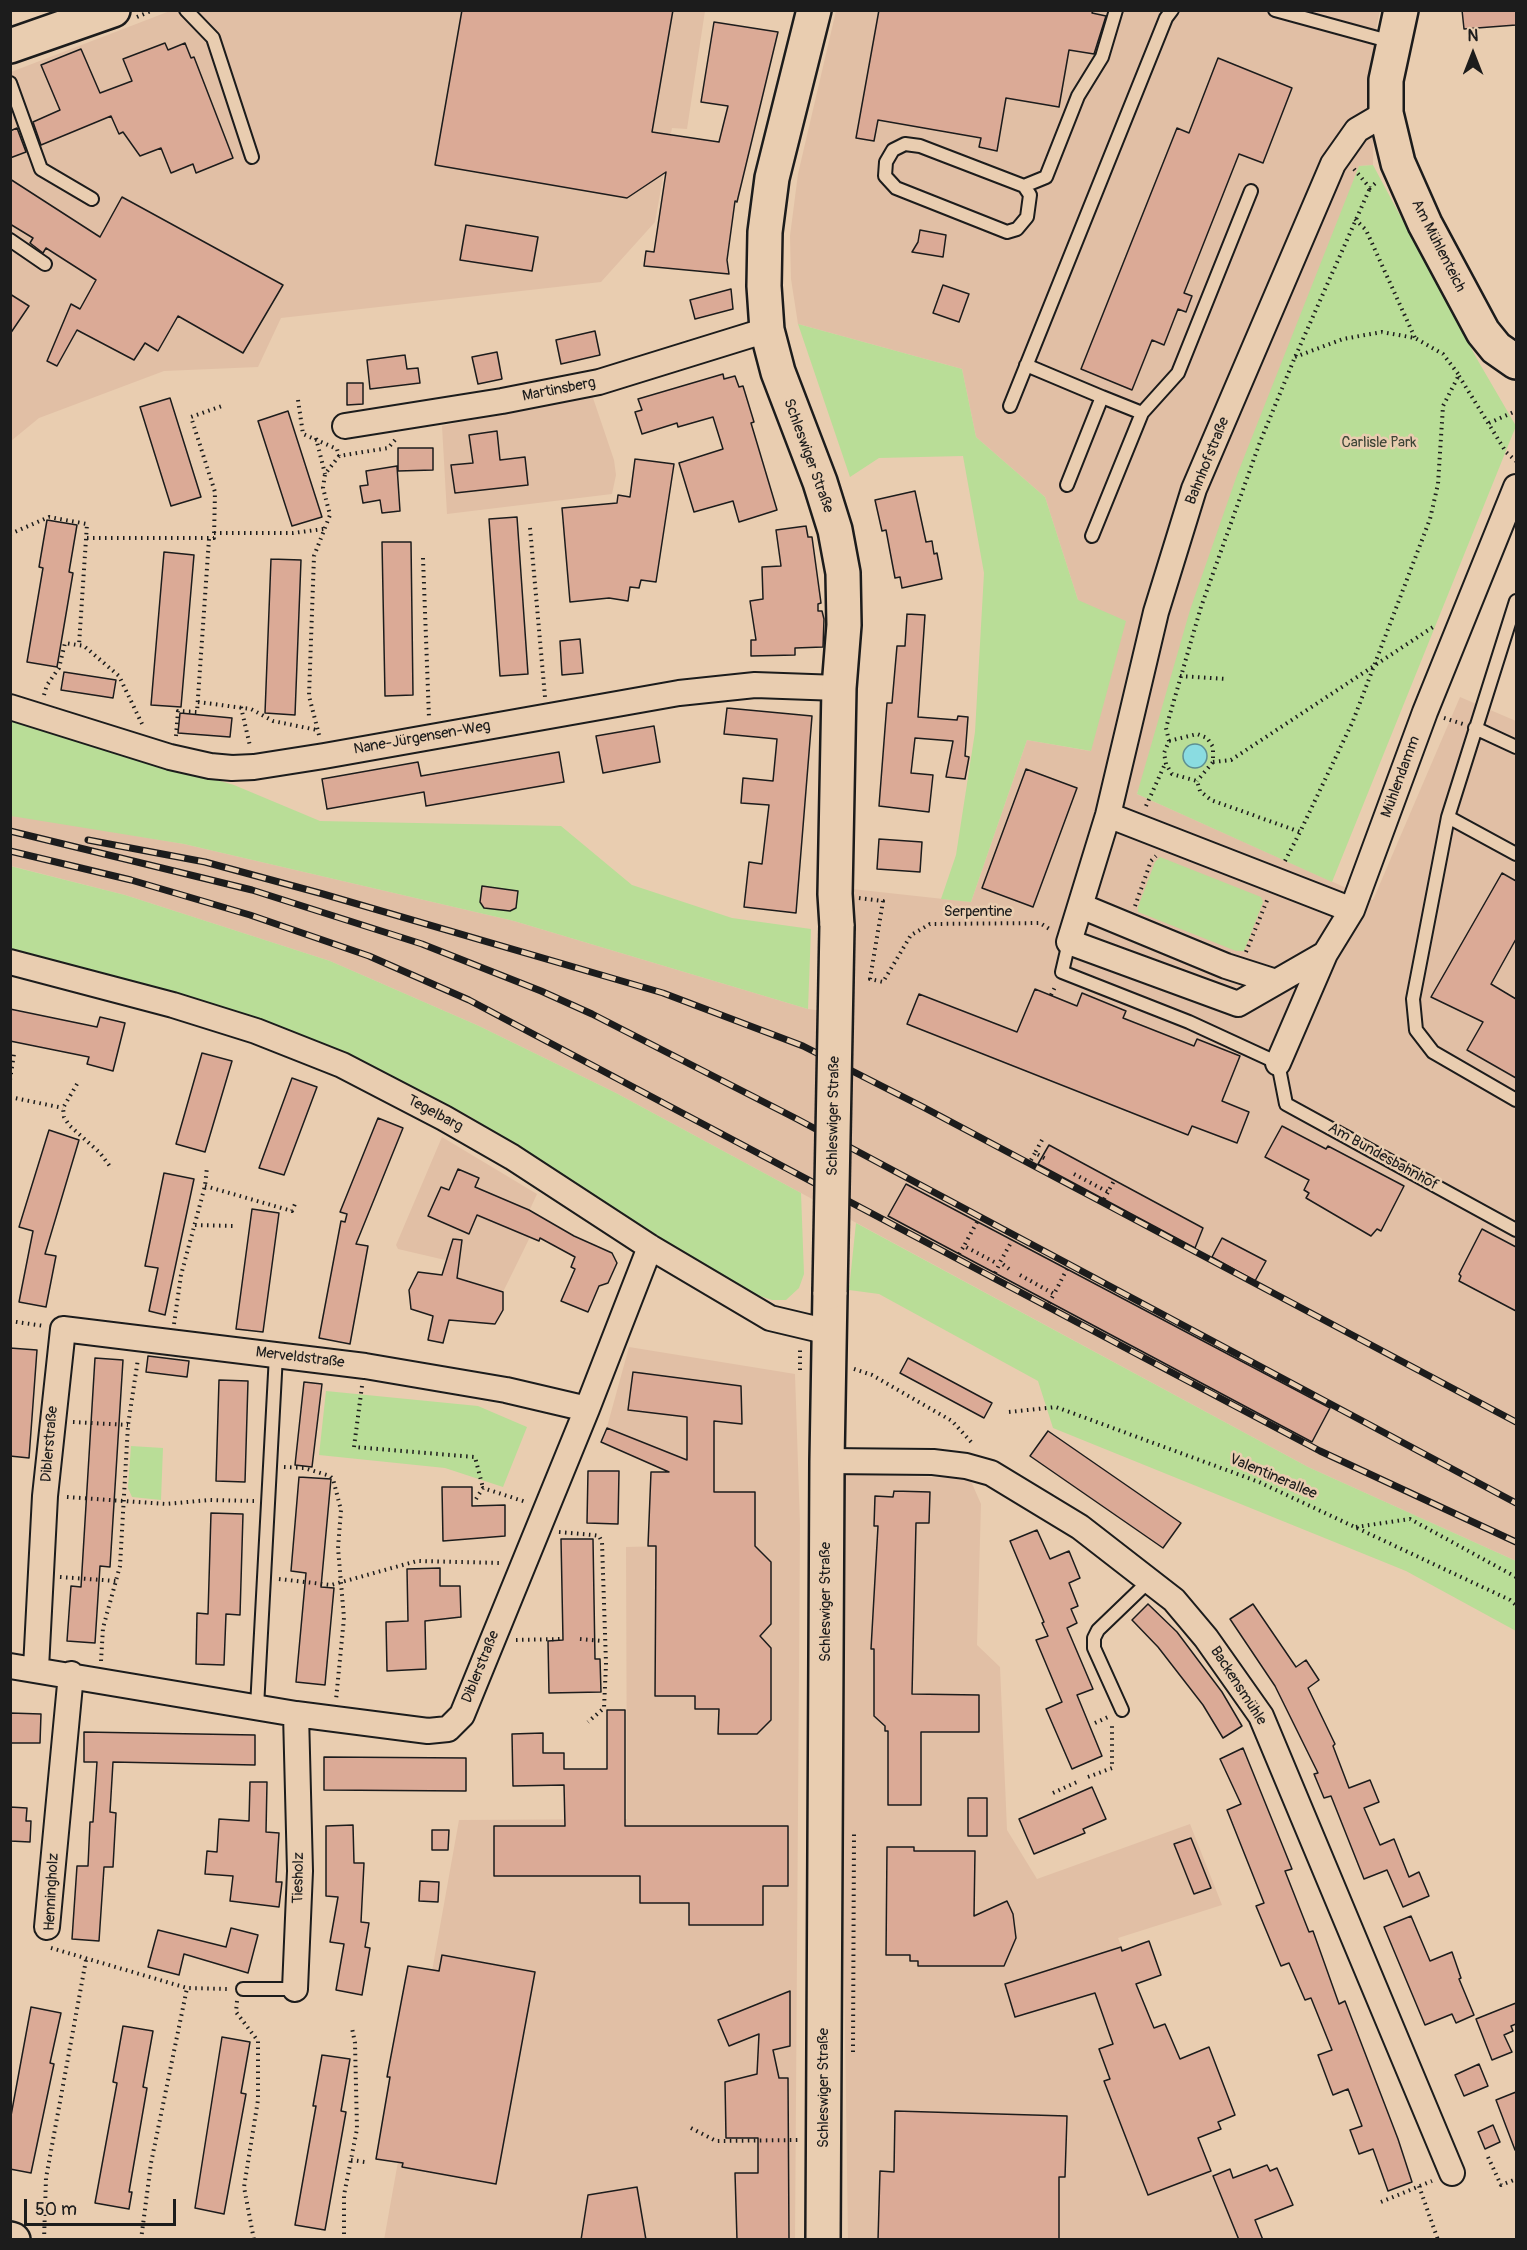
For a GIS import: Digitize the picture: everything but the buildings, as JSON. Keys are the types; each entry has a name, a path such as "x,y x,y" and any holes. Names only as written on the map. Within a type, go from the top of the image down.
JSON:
{"main road":[{"path":"10,31 44,10"},
{"path":"10,46 113,10"},
{"name":"Schleswiger Straße","path":"814,10 772,178 765,232 764,286 767,330 778,372 820,482 835,530 843,573 844,625 839,688 835,894 837,926 826,1461 823,2240"},
{"path":"1386,113 1386,80 1401,10"},
{"name":"Am Mühlenteich","path":"1386,113 1398,163 1425,224 1483,332 1496,348 1516,362"}],"street":[{"name":"Bahnhofstraße","path":"1069,942 1108,815 1156,612 1194,489 1334,164 1357,130 1386,113"},
{"name":"Martinsberg","path":"345,426 599,382 767,330"},
{"name":"Mühlendamm","path":"1278,1063 1325,954 1352,910 1425,712 1516,487"},
{"name":"Nane-Jürgensen-Weg","path":"10,707 159,753 210,766 254,767 679,693 755,685 839,688"},
{"path":"1108,815 1269,887 1352,910"},
{"path":"1081,906 1226,966 1276,982"},
{"path":"1069,942 1238,1004 1325,954"},
{"name":"Tegelbarg","path":"10,962 173,1005 256,1031 342,1065 502,1151 650,1247 770,1318 829,1332"},
{"name":"Diblerstraße","path":"10,1666 36,1668 296,1714 428,1731 448,1729 462,1715 588,1409 650,1247"},
{"name":"Diblerstraße","path":"36,1668 45,1496 51,1421 63,1329"},
{"name":"Merveldstraße","path":"63,1329 365,1366 506,1390 588,1409"},
{"name":"Backensmühle","path":"826,1461 933,1462 966,1466 991,1473 1080,1527 1174,1600 1200,1631 1261,1716 1452,2173"},
{"name":"Henningholz","path":"47,1927 71,1674"},
{"name":"Tiesholz","path":"295,1989 300,1871 296,1714"}],"lane":[{"path":"186,10 213,38 252,157"},
{"path":"1024,186 1030,195 1027,217 1017,228 1007,232 896,188 885,176 886,162 893,150 905,144 920,146 1024,186 1046,177 1078,96 1102,57 1116,10"},
{"path":"1010,406 1162,28 1172,10"},
{"path":"1275,10 1393,42"},
{"path":"10,83 41,169 92,199"},
{"path":"1092,536 1142,413 1178,373 1251,191"},
{"path":"10,240 45,264"},
{"path":"1026,365 1142,413"},
{"path":"1066,485 1102,397"},
{"path":"1516,601 1448,817 1413,999 1416,1030 1433,1052 1516,1100"},
{"path":"1475,728 1516,747"},
{"path":"1448,817 1516,854"},
{"path":"1069,942 1062,972 1189,1022 1278,1063"},
{"name":"Am Bundesbahnhof","path":"1278,1063 1286,1104 1516,1230"},
{"path":"256,1707 276,1355"},
{"path":"1117,1713 1094,1648 1094,1638 1098,1630 1150,1580"},
{"name":"Tiesholz","path":"240,1989 295,1989"}],"path":[{"path":"1197,781 1182,779 1172,774 1166,764 1164,753 1169,741 1166,728 1169,712 1180,676 1228,530 1295,357 1370,188 1398,163"},
{"path":"1334,164 1356,170 1370,188"},
{"path":"1355,219 1366,230 1415,338"},
{"path":"1295,357 1343,339 1382,332 1415,338 1443,354 1459,375 1506,452 1516,461"},
{"path":"1238,955 1248,950 1266,904 1269,887 1299,832 1353,721 1377,663 1430,519 1438,484 1443,406 1459,375"},
{"path":"298,400 303,434 337,449 339,456"},
{"path":"87,538 214,538 215,492 191,417 222,406"},
{"path":"1489,423 1516,411"},
{"path":"325,474 339,456 388,448 414,415"},
{"path":"316,438 325,474 323,488 330,515 314,556 309,696 324,756"},
{"path":"10,534 49,518 87,524 79,645"},
{"path":"530,528 546,716"},
{"path":"214,533 293,533 325,529"},
{"path":"39,716 47,684 59,668 65,643 79,645 93,653 124,684 150,742 159,753 176,737 178,711 197,712 209,539"},
{"path":"423,558 429,737"},
{"path":"1213,762 1231,760 1445,619 1462,621"},
{"path":"1180,676 1226,679"},
{"path":"198,702 251,709 273,721 317,730"},
{"path":"241,707 254,767"},
{"path":"1425,712 1475,728"},
{"path":"1169,741 1197,734 1207,738 1213,747 1213,762 1197,781"},
{"path":"1197,781 1200,791 1211,800 1299,832"},
{"path":"1136,913 1135,904 1151,861 1160,854"},
{"path":"1266,904 1269,887"},
{"name":"Serpentine","path":"860,898 883,901 870,979 883,982 911,935 921,927 930,924 1040,923 1069,942"},
{"path":"10,1080 14,1054"},
{"path":"77,1084 63,1108 69,1125 100,1153 112,1168"},
{"path":"10,1097 63,1108"},
{"path":"1031,1160 1042,1140"},
{"path":"1035,1153 1046,1159"},
{"path":"171,1342 181,1275 205,1186 207,1167"},
{"path":"1074,1174 1108,1192"},
{"path":"1104,1199 1115,1179"},
{"path":"205,1186 292,1211 295,1204"},
{"path":"959,1254 977,1222"},
{"path":"195,1225 234,1226"},
{"path":"995,1273 1012,1241"},
{"path":"964,1245 1009,1269"},
{"path":"1049,1303 1067,1269"},
{"path":"1020,1275 1054,1294"},
{"path":"10,1321 63,1329"},
{"path":"101,1679 103,1628 120,1566 128,1425 141,1338"},
{"path":"365,1366 354,1447 476,1457 483,1488 476,1499"},
{"path":"852,1368 872,1375 952,1421 973,1444"},
{"name":"Valentinerallee","path":"1009,1412 1056,1407 1259,1482 1516,1605"},
{"path":"51,1421 128,1425"},
{"path":"269,1467 304,1468 333,1479 341,1510 338,1548 344,1618 334,1719"},
{"path":"483,1488 542,1520 599,1536 602,1542 603,1641 606,1664 604,1708 588,1722"},
{"path":"45,1496 166,1504 209,1500 268,1501"},
{"path":"1356,1527 1410,1519 1516,1577"},
{"path":"264,1577 332,1585 417,1561 434,1559 501,1562 522,1568"},
{"path":"41,1576 116,1581"},
{"path":"495,1633 512,1640 563,1639"},
{"path":"580,1639 603,1641"},
{"path":"1088,1778 1112,1768 1117,1713"},
{"path":"1053,1793 1077,1782"},
{"name":"Henningholz","path":"47,1927 51,1950 187,1988 240,1989"},
{"path":"44,2240 46,2178 86,1960"},
{"path":"141,2240 151,2163 187,1988"},
{"path":"240,1989 236,2012 258,2041 258,2100 244,2187 254,2240"},
{"path":"344,2240 344,2195 357,2128 356,2043 352,2028"},
{"path":"691,2128 716,2141 799,2140"},
{"path":"1488,2157 1501,2185 1514,2180"},
{"path":"351,2160 365,2162"},
{"path":"1381,2202 1452,2173"},
{"path":"1419,2186 1438,2240"}],"shaded area":[{"path":"170,11 705,11 687,129 672,128 655,222 601,282 281,318 258,367 164,371 39,418 11,441 11,72"},
{"path":"836,11 1380,11 1375,33 1373,165 1359,166 1137,794 1373,900 1460,697 1516,721 1516,1561 1308,1467 616,1093 479,1026 330,961 125,895 11,866 10,814 184,844 514,921 808,1009 850,1015 852,889 971,902 1027,740 1090,751 1078,600 1045,497 976,437 962,369 798,324 791,279 790,236 798,174"},
{"path":"592,395 614,460 616,475 612,494 447,514 442,426"},
{"path":"442,1137 537,1194 519,1233 530,1237 503,1292 457,1278 458,1263 398,1249 396,1245"},
{"path":"629,1347 795,1374 800,1525 795,2239 384,2240 459,1820 627,1819 626,1547 664,1546 669,1453 607,1427"},
{"path":"837,1473 970,1479 981,1504 977,1645 1000,1667 1007,1830 1037,1879 1190,1824 1222,1905 1118,1938 1239,2239 848,2239"}],"green space":[{"name":"Carlisle Park","path":"1373,165 1477,359 1516,426 1332,882 1137,794 1190,610 1237,475 1359,166"},
{"path":"798,324 962,369 976,437 1045,497 1078,600 1126,621 1091,751 1027,740 971,902 941,899 956,855 975,732 984,573 963,456 879,458 850,477"},
{"path":"10,720 234,785 320,821 561,826 632,885 732,918 811,929 808,1009 514,921 184,844 11,816"},
{"path":"1160,857 1261,897 1263,902 1244,951 1236,951 1138,912 1155,862"},
{"path":"10,866 125,895 330,961 479,1026 616,1093 801,1193 804,1274 799,1288 786,1300 772,1300 745,1291 471,1117 343,1052 11,952"},
{"path":"856,1223 1308,1467 1516,1561 1516,1631 1406,1571 1053,1428 1038,1381 879,1294 849,1290"},
{"path":"326,1391 478,1406 527,1427 503,1487 445,1468 319,1455"},
{"path":"131,1446 163,1448 161,1500 132,1497 128,1488"}],"water":[{"path":"1195,744 1204,747 1207,756 1204,765 1195,768 1186,765 1183,756 1186,747"}],"railway":[{"path":"10,831 252,890 422,944 541,991 592,1014 795,1118 1516,1503"},
{"path":"88,840 205,862 323,894 663,993 803,1046 923,1107 1516,1422"},
{"path":"10,851 131,880 250,915 369,956 469,1000 1320,1451 1516,1542"}]}
